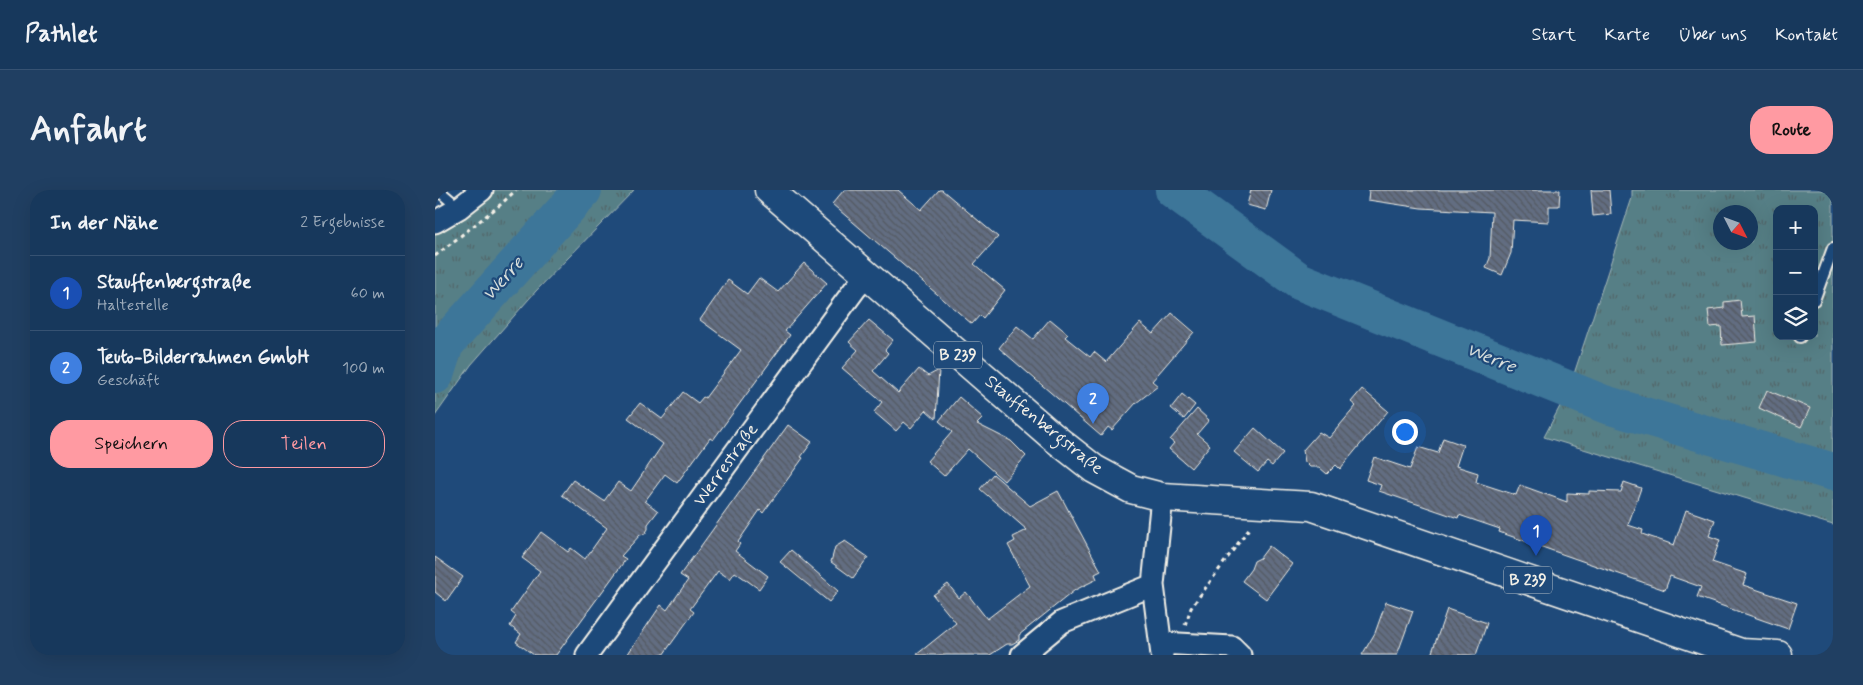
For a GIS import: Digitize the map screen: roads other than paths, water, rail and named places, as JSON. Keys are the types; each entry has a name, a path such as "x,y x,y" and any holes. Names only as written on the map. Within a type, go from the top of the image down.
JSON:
{"main road":[{"name":"Stauffenbergstraße","path":"769,190 1053,436 1094,468 1131,489 1162,497 1311,506 1741,653 1778,655"}],"street":[{"path":"435,222 459,208 482,190"},
{"name":"Werrestraße","path":"587,655 855,289 867,276"},
{"path":"1162,497 1153,586 1167,647 1232,647 1240,655"},
{"path":"1022,655 1062,622 1153,586"}],"lane":[{"path":"438,190 459,208"},
{"path":"1816,295 1833,248"}],"waterway":[{"name":"Werre","path":"435,375 445,344 583,190"},
{"name":"Werre","path":"1174,190 1299,281 1604,404 1833,472"},
{"path":"435,343 445,344"}],"place":[{"name":"Teuto-Bilderrahmen GmbH","path":"1093,424"},
{"name":"Stauffenbergstraße","path":"1536,556"}]}
